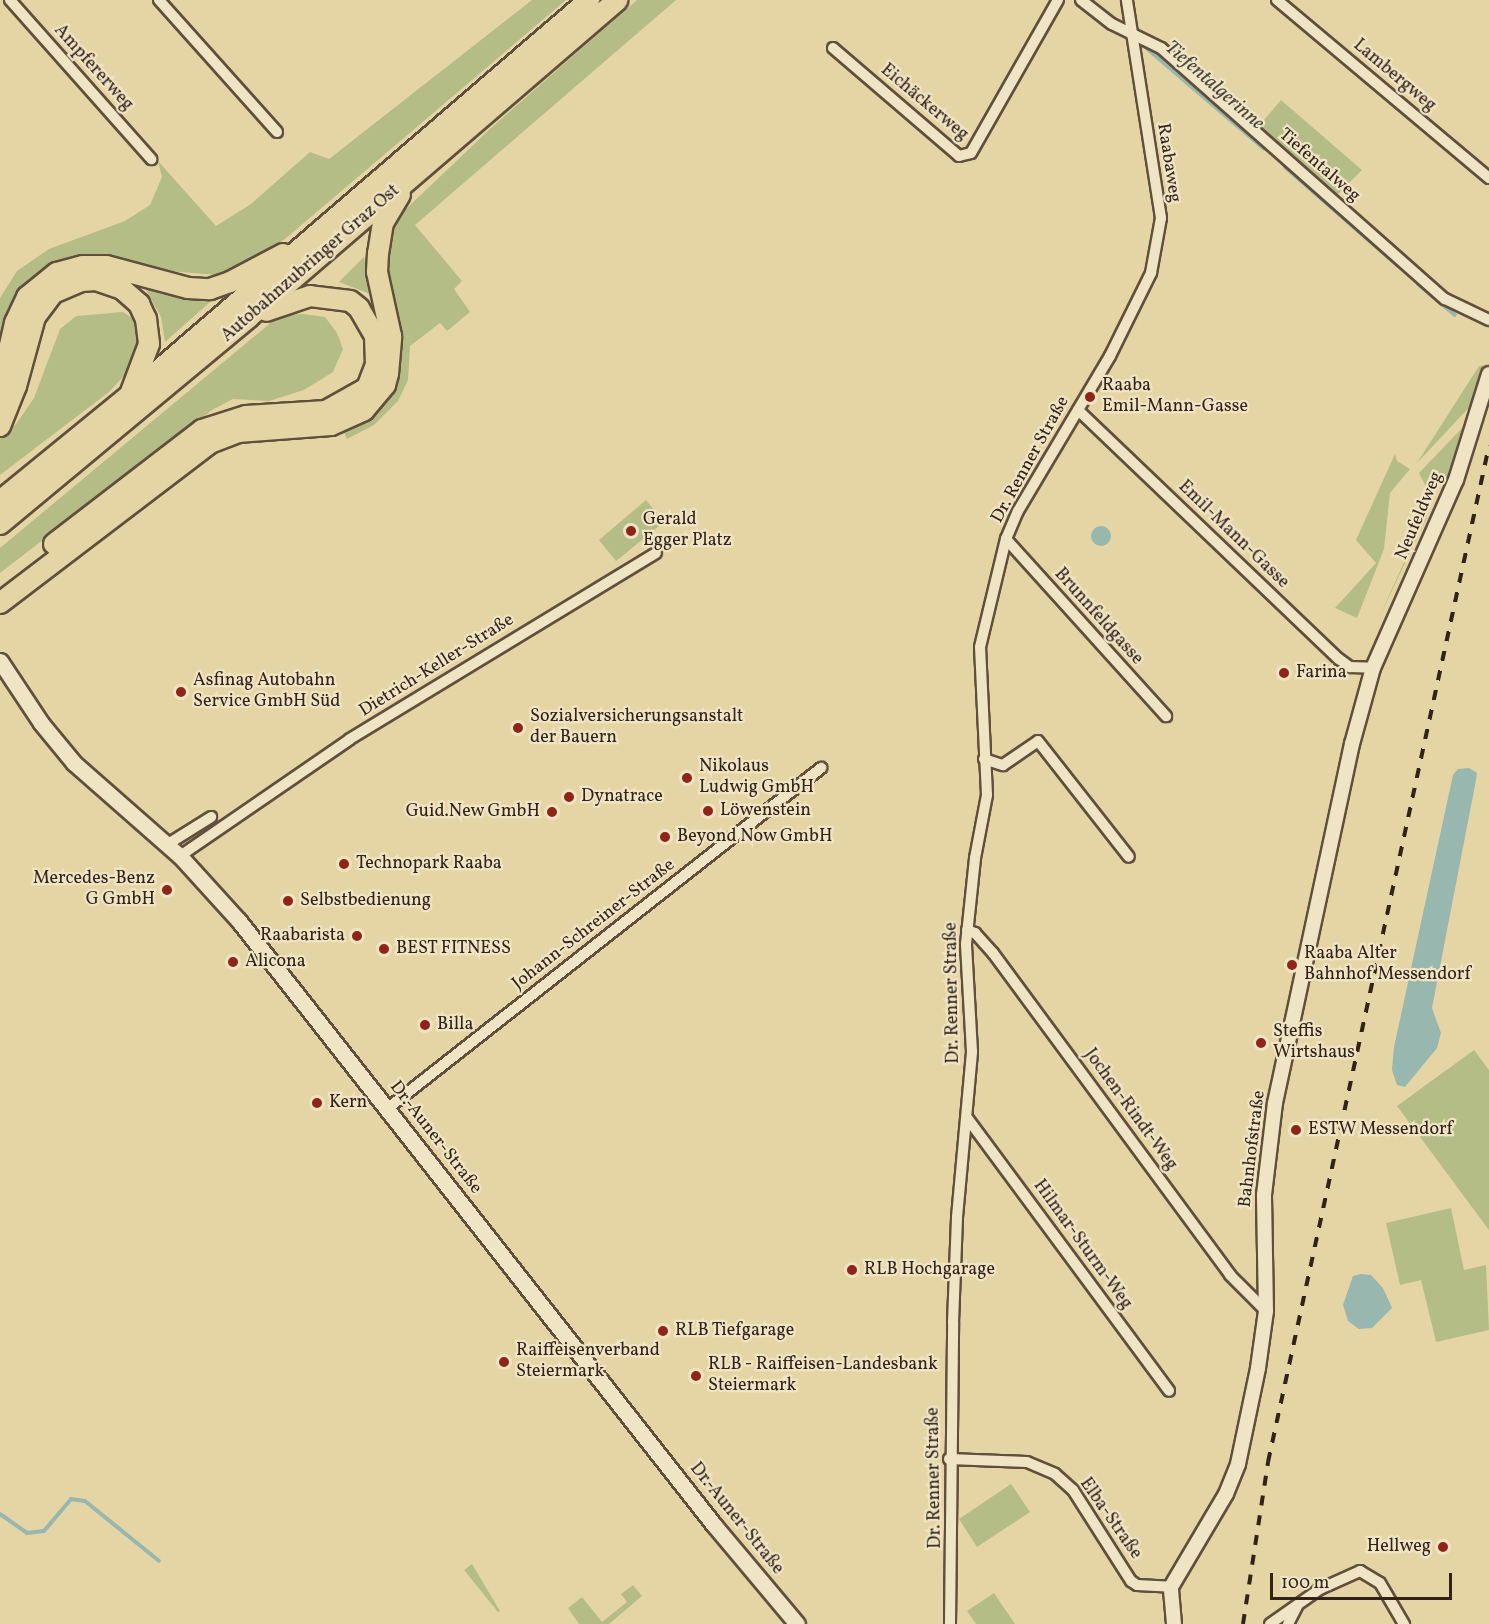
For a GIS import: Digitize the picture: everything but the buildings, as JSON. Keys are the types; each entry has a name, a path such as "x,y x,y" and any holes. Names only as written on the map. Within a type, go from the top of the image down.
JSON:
{"highway":[{"name":"Autobahnzubringer Graz Ost","path":"0,501 130,395 590,0"},
{"name":"Autobahnzubringer Graz Ost","path":"0,524 249,317 618,0"},
{"path":"0,599 210,443 238,432 331,425 364,410 385,385 388,374 391,336 377,272 378,254 383,223 407,181"},
{"path":"0,389 15,323 27,297 57,273 83,266 106,266 188,288 210,288 230,282 314,237"},
{"path":"0,426 16,386 35,317 53,293 81,281 111,283 122,289 139,304 146,320 147,356 130,395"},
{"path":"0,599 202,430 246,416 326,411 367,388 376,365 375,336 359,308 350,301 310,296 286,301 249,317"}],"main road":[{"name":"Dr.-Auner-Straße","path":"0,661 22,695 74,763 168,844 239,921 714,1525 797,1624"}],"street":[{"name":"Ampfererweg","path":"10,0 151,159"},
{"path":"159,0 277,132"},
{"name":"Eichäckerweg","path":"833,48 959,156 971,153 1058,0"},
{"path":"1081,0 1112,24 1132,33"},
{"name":"Raabaweg","path":"1126,326 1151,273 1161,218 1128,0"},
{"name":"Lambergweg","path":"1276,0 1489,178"},
{"name":"Tiefentalweg","path":"1132,33 1161,48 1446,299 1489,320"},
{"name":"Dr. Renner Straße","path":"950,1624 949,1459 957,1217 968,1119 972,1052 967,930 987,795 980,646 1006,539 1018,511 1126,326"},
{"name":"Neufeldweg","path":"1372,668 1456,480 1489,374"},
{"name":"Emil-Mann-Gasse","path":"1078,410 1339,659 1350,667 1372,668"},
{"name":"Brunnfeldgasse","path":"1006,539 1166,716"},
{"name":"Dietrich-Keller-Straße","path":"180,856 350,739 656,553"},
{"name":"Bahnhofstraße","path":"1174,1624 1172,1587 1181,1565 1216,1516 1238,1464 1266,1311 1263,1195 1275,1103 1338,807 1372,668"},
{"path":"984,759 1003,765 1038,741 1129,857"},
{"name":"Johann-Schreiner-Straße","path":"388,1108 821,768"},
{"path":"168,844 211,817"},
{"name":"Jochen-Rindt-Weg","path":"967,930 975,933 993,953 1230,1275 1266,1311"},
{"name":"Hilmar-Sturm-Weg","path":"968,1119 1169,1391"},
{"name":"Elba-Straße","path":"949,1459 1027,1462 1055,1474 1073,1490 1131,1581 1137,1585 1172,1587"},
{"path":"1270,1624 1298,1603 1351,1572 1360,1571 1380,1583 1397,1607 1404,1624"},
{"path":"1288,1624 1298,1603"}],"green space":[{"path":"532,0 566,0 285,239 247,263 217,275 156,270 99,254 67,258 36,275 19,295 0,362 0,298 17,271 49,249 125,221 150,205 162,177 158,161 216,226 251,204 310,152 329,159"},
{"path":"637,0 676,0 415,225 462,281 454,289 470,312 447,331 440,323 410,346 408,380 398,401 374,425 347,439 343,430 391,297 387,261 393,232 406,209 491,128"},
{"path":"1281,100 1362,170 1335,197 1258,127"},
{"path":"364,257 370,294 339,282"},
{"path":"145,288 187,297 218,295 165,342 161,317"},
{"path":"123,312 138,322 134,365 109,392 0,475 0,437 16,424 34,398 60,329 76,316"},
{"path":"303,314 325,317 337,333 343,349 333,372 304,390 269,401 233,399 212,410 0,573 0,548 280,315"},
{"path":"1479,366 1484,366 1476,400 1417,463"},
{"path":"1465,425 1451,475 1438,485 1426,487 1419,473"},
{"path":"1395,454 1397,461 1410,469 1390,493 1384,549 1357,618 1335,608 1376,563 1356,540"},
{"name":"Gerald Egger Platz","path":"646,500 664,522 616,561 599,540"},
{"path":"1425,501 1427,517 1377,622 1415,538 1418,508"},
{"path":"1474,1050 1489,1070 1489,1230 1397,1106"},
{"path":"1451,1208 1464,1270 1486,1265 1489,1330 1436,1342 1421,1280 1400,1285 1386,1223"},
{"path":"1011,1484 1030,1512 977,1547 959,1519"},
{"path":"472,1564 500,1611 498,1612 464,1570"},
{"path":"633,1585 642,1596 609,1624 579,1624 568,1608 582,1597 602,1622 627,1602 621,1594"},
{"path":"994,1593 1015,1624 976,1624 967,1611"}],"water":[{"path":"1097,526 1105,526 1111,532 1111,540 1105,546 1097,546 1091,540 1091,532"},
{"path":"1469,768 1477,773 1476,780 1432,1008 1441,1033 1437,1048 1405,1087 1397,1085 1392,1070 1394,1047 1453,775 1458,769"},
{"path":"1371,1275 1383,1288 1392,1308 1372,1328 1359,1329 1348,1321 1343,1305 1353,1276"}],"waterway":[{"name":"Tiefentalgerinne","path":"1144,46 1264,149"},
{"name":"Tiefentalgerinne","path":"1285,167 1398,266"},
{"name":"Tiefentalgerinne","path":"1418,284 1455,315"},
{"path":"0,1514 27,1533 44,1531 71,1499 85,1501 159,1561"}],"railway":[{"path":"1243,1624 1268,1462 1489,446"}],"place":[{"name":"Raaba Emil-Mann-Gasse","path":"1090,397"},
{"name":"Gerald Egger Platz","path":"631,531"},
{"name":"Farina","path":"1284,673"},
{"name":"Asfinag Autobahn Service GmbH Süd","path":"181,692"},
{"name":"Sozialversicherungsanstalt der Bauern","path":"518,728"},
{"name":"Nikolaus Ludwig GmbH","path":"687,778"},
{"name":"Dynatrace","path":"569,797"},
{"name":"Löwenstein","path":"708,811"},
{"name":"Guid.New GmbH","path":"552,812"},
{"name":"Beyond Now GmbH","path":"665,837"},
{"name":"Technopark Raaba","path":"344,864"},
{"name":"Mercedes-Benz G GmbH","path":"167,890"},
{"name":"Selbstbedienung","path":"288,901"},
{"name":"Raabarista","path":"357,936"},
{"name":"BEST FITNESS","path":"384,949"},
{"name":"Alicona","path":"233,962"},
{"name":"Raaba Alter Bahnhof Messendorf","path":"1292,965"},
{"name":"Billa","path":"425,1025"},
{"name":"Steffis Wirtshaus","path":"1261,1043"},
{"name":"Kern","path":"317,1103"},
{"name":"ESTW Messendorf","path":"1296,1130"},
{"name":"RLB Hochgarage","path":"852,1270"},
{"name":"RLB Tiefgarage","path":"663,1331"},
{"name":"Raiffeisenverband Steiermark","path":"504,1362"},
{"name":"RLB - Raiffeisen-Landesbank Steiermark","path":"696,1376"},
{"name":"Hellweg","path":"1443,1547"}]}
